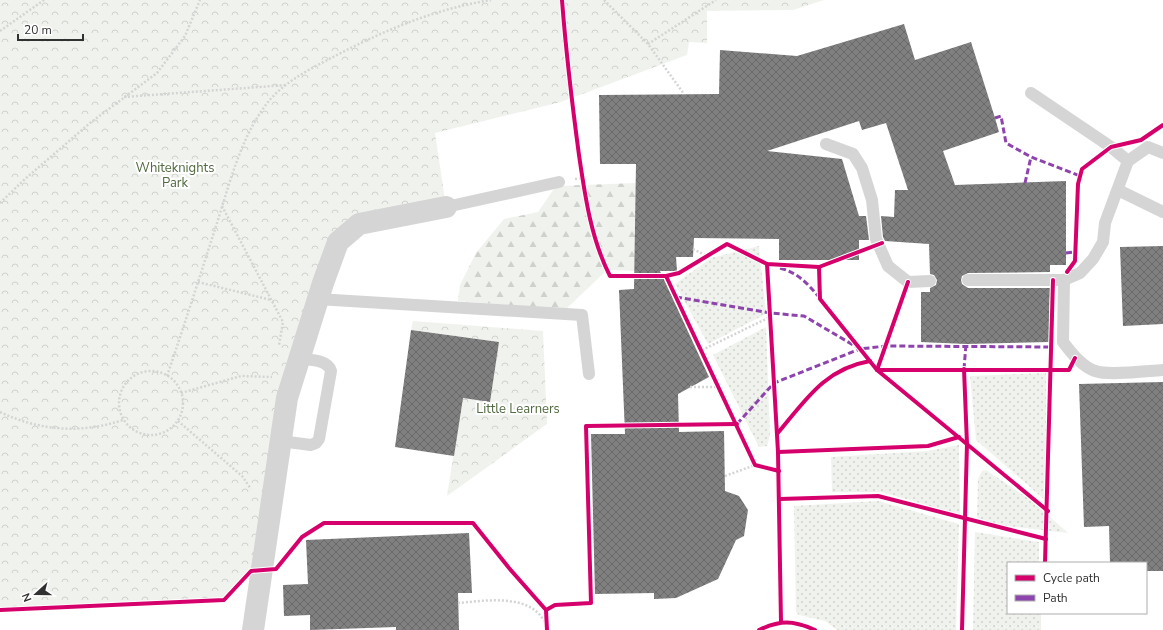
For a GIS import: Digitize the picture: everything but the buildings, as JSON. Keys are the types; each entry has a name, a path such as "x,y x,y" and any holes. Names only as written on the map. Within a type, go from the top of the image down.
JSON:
{"street":[{"path":"253,630 287,398 317,299 338,242 359,224 446,207"}],"lane":[{"path":"1031,93 1111,147 1128,161"},
{"path":"826,144 853,154 862,168 872,200 876,239 888,266 908,282 930,281"},
{"path":"968,280 1064,280 1080,273 1093,259 1103,242 1105,223 1128,161 1148,147 1163,153"},
{"path":"446,207 559,182"},
{"path":"1118,190 1163,212"},
{"path":"1064,280 1063,342 1075,358 1094,371 1110,372 1163,370"},
{"path":"317,299 582,315 589,374"},
{"path":"280,441 311,445 316,443 319,439 331,371 324,363 298,359"}],"path":[{"path":"0,31 44,0"},
{"path":"0,203 24,178 123,97 157,72 185,36 200,0"},
{"path":"167,376 246,137 269,100 311,68 405,23 460,5 491,0"},
{"path":"604,0 648,44 684,94"},
{"path":"648,44 716,0"},
{"path":"123,97 287,85"},
{"path":"581,170 583,184"},
{"path":"222,206 283,322 279,346"},
{"path":"694,249 707,256"},
{"path":"702,260 714,252"},
{"path":"198,282 272,300"},
{"path":"702,350 770,315 771,324"},
{"path":"699,345 705,356"},
{"path":"153,370 167,376 173,379 183,399 183,409 178,421 164,433 154,436 144,435 134,431 123,420 118,406 119,395 124,384 132,377 142,372 153,370"},
{"path":"181,393 241,376 273,377 292,382"},
{"path":"716,381 722,393"},
{"path":"690,387 719,387"},
{"path":"0,412 54,429 80,430 102,428 123,420"},
{"path":"178,421 242,476 269,513"},
{"path":"752,458 756,465"},
{"path":"725,476 756,465 761,466"},
{"path":"458,603 492,601 513,602 525,605 537,612 546,624"},
{"path":"546,617 547,630"}],"green space":[{"name":"Whiteknights Park","path":"0,0 824,0 793,10 707,11 707,43 689,42 687,55 561,102 435,133 446,207 338,242 251,571 224,600 0,611"},
{"path":"636,183 635,271 607,270 565,310 458,301 460,285 476,253 504,219 538,212 556,186"},
{"path":"759,246 766,314 708,344 675,284 711,258"},
{"name":"Little Learners","path":"413,321 543,331 547,424 447,496 460,414 439,395 490,402 499,342 411,330"},
{"path":"766,327 770,436 767,446 759,447 713,355"},
{"path":"1046,373 1046,501 976,440 970,376"},
{"path":"959,445 960,515 882,492 832,492 831,457 928,451"},
{"path":"986,470 1032,501 1068,533 999,525 977,518 978,479 982,471"},
{"path":"878,501 959,524 956,630 837,630 825,621 799,615 796,612 794,506"},
{"path":"975,532 1039,542 1039,562 1007,562 1007,614 1041,614 1041,630 973,630"}],"marked path":[{"path":"995,118 1001,116 1006,143 1031,157 1080,176"},
{"path":"1025,183 1031,157"},
{"path":"1066,253 1075,252"},
{"path":"780,268 802,279 819,297"},
{"path":"676,297 770,313 804,316 860,349 886,346 1053,347"},
{"path":"964,369 966,344"},
{"path":"737,424 774,383 860,349"}],"cycle path":[{"path":"562,0 565,39 584,186 593,232 603,262 610,276 666,276 679,273 727,244 767,264 819,267 882,243"},
{"path":"1067,272 1075,261 1078,184 1082,169 1111,147 1141,140 1163,125"},
{"path":"767,264 778,452 781,622"},
{"path":"819,267 820,299 877,370 1048,511"},
{"path":"666,276 755,465 779,471"},
{"path":"1045,562 1053,280"},
{"path":"908,282 877,370 1069,370 1075,358"},
{"path":"777,434 817,388 828,379 840,371 854,365 870,361"},
{"path":"962,630 967,444 964,369"},
{"path":"546,610 555,605 591,603 586,426 737,424"},
{"path":"778,452 928,446 959,437"},
{"path":"780,499 878,496 1046,539"},
{"path":"0,610 224,600 251,571 276,569 302,537 324,523 473,523 509,568 546,610 547,630"},
{"path":"759,630 774,624 787,622 800,624 815,630"}]}
